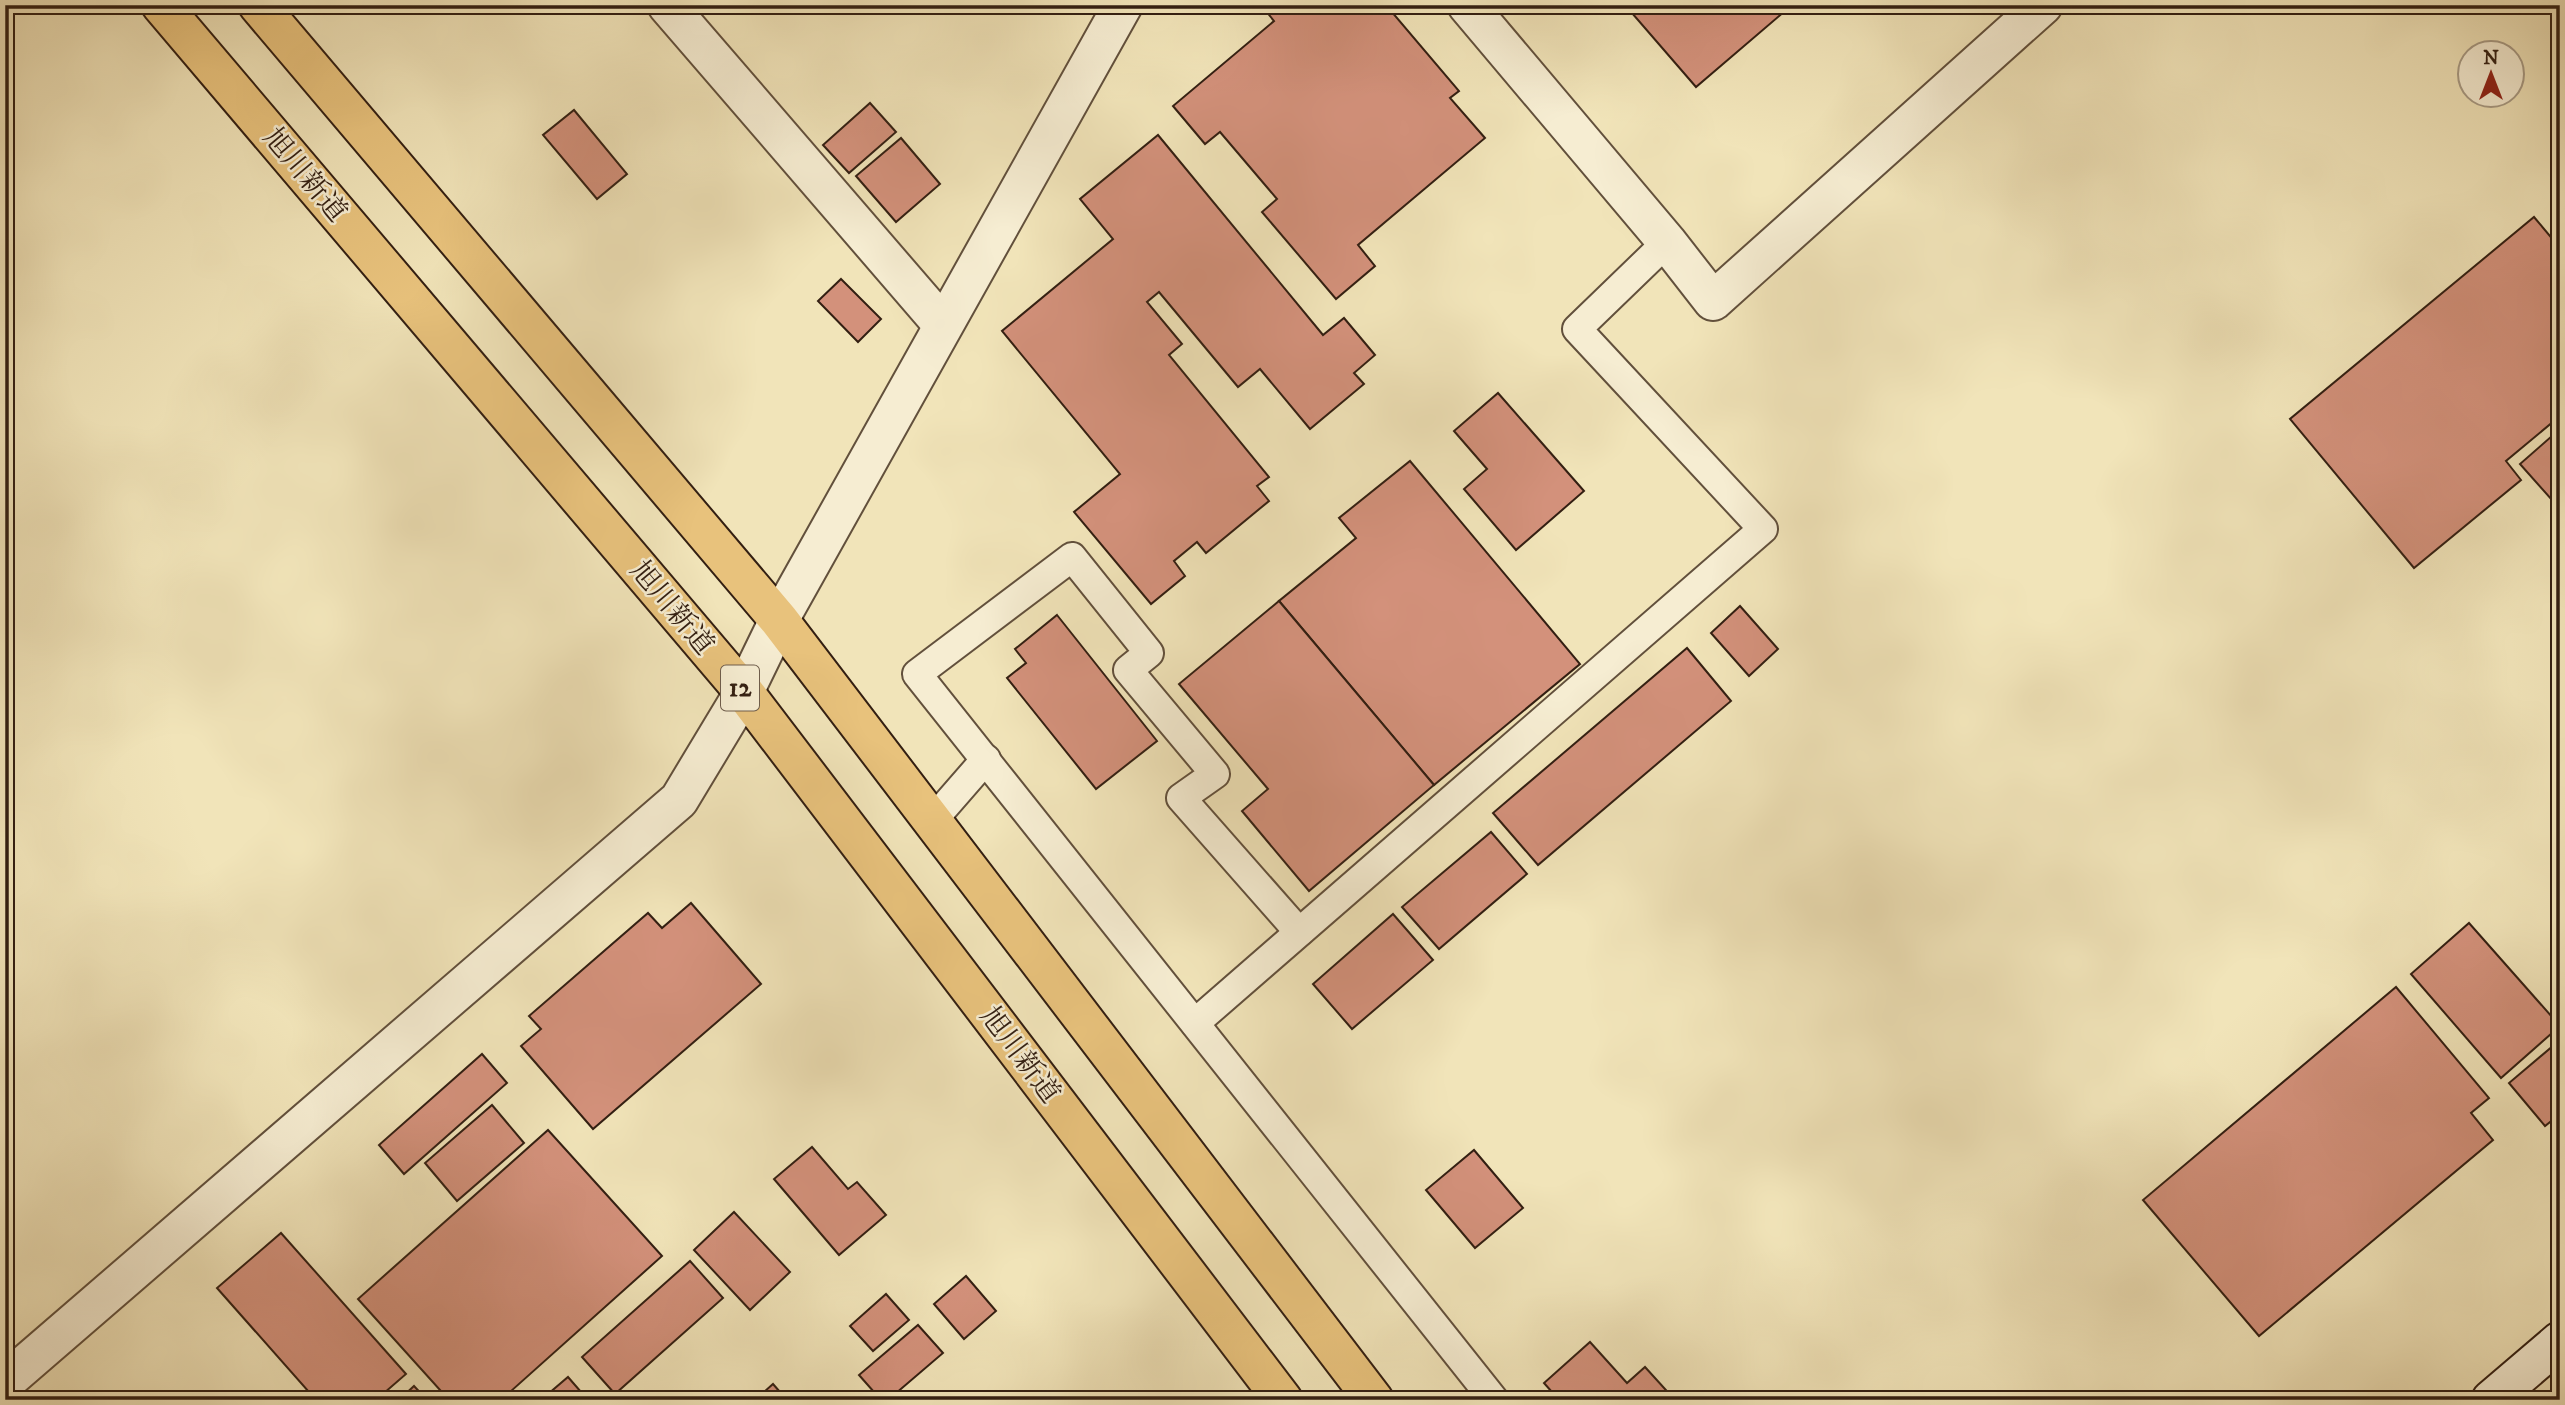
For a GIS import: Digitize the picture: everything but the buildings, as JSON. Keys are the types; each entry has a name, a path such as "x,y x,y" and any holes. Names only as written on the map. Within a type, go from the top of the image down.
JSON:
{"highway":[{"name":"旭川新道","path":"161,5 744,692 1283,1400"},
{"path":"258,5 779,620 1374,1400"}],"street":[{"path":"667,5 943,325"},
{"path":"5,1382 679,800 744,692 779,620 1123,5"},
{"path":"1467,5 1713,301 2043,5"},
{"path":"2491,1400 2560,1341"}],"lane":[{"path":"1195,1023 1763,529 1577,329 1667,243"},
{"path":"1299,932 1181,798 1215,774 1128,670 1149,653 1072,556 917,674 1494,1400"},
{"path":"932,821 986,759"}]}
